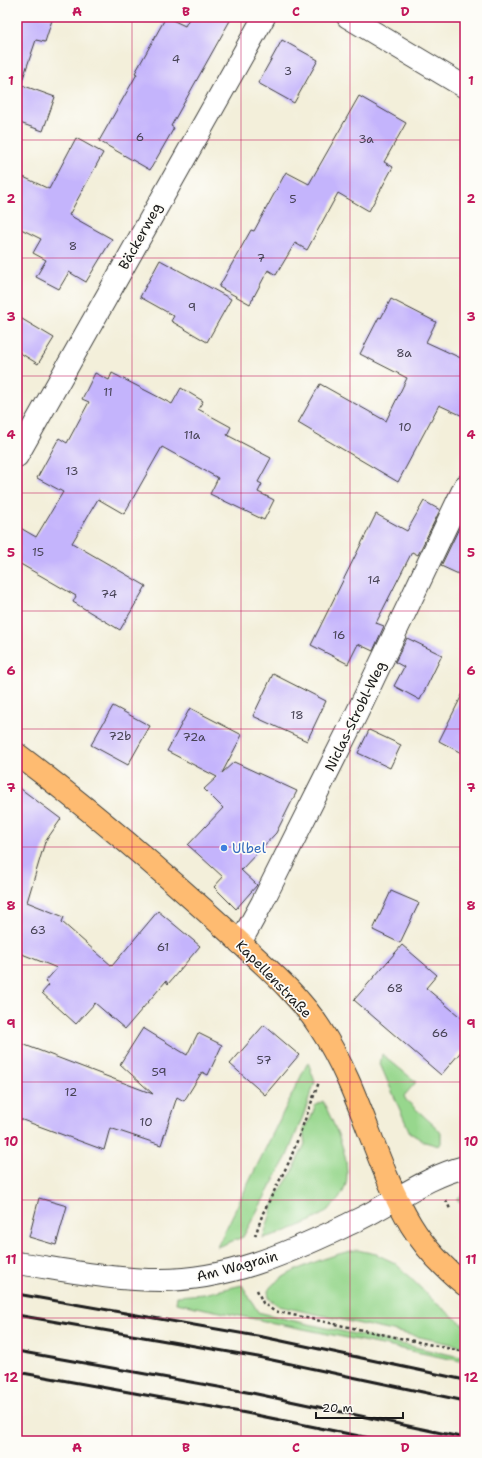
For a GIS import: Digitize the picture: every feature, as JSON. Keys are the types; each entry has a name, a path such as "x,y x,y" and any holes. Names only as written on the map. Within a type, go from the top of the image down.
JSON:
{"main road":[{"name":"Kapellenstraße","path":"17,754 58,785 180,889 269,970 309,1012 352,1084 397,1199 421,1241 465,1286"}],"street":[{"path":"348,17 465,87"},
{"name":"Bäckerweg","path":"17,456 259,26"},
{"name":"Niclas-Strobl-Weg","path":"240,943 266,896 465,486"},
{"name":"Am Wagrain","path":"17,1263 126,1278 162,1280 215,1274 254,1264 311,1242 372,1213 435,1176 465,1167"}],"path":[{"path":"331,1047 290,1160 263,1213 256,1233 254,1284 263,1303 274,1311 465,1352"}],"green space":[{"path":"382,1054 416,1082 404,1096 406,1100 441,1133 441,1143 439,1146 425,1142 410,1133 380,1064"},
{"path":"308,1062 315,1082 287,1156 243,1237 217,1247"},
{"path":"323,1101 339,1136 345,1155 347,1174 345,1188 339,1199 317,1218 303,1225 263,1238 276,1197 293,1171 305,1144 303,1129 311,1118 315,1106"},
{"path":"465,1192 465,1234 460,1228 463,1206 457,1199"},
{"path":"357,1250 376,1254 395,1263 436,1303 465,1326 465,1347 279,1306 269,1299 268,1291 273,1284 294,1271 322,1259"},
{"path":"242,1285 258,1312 465,1358 465,1362 176,1303 177,1296 204,1294"}],"building":[{"path":"17,17 53,17 45,42 36,40 21,84 19,84 55,97 43,131 17,122"},
{"path":"166,17 185,26 190,17 232,17 171,126 174,128 150,170 99,141 137,74 135,73"},
{"path":"282,40 318,60 294,103 258,83"},
{"path":"359,96 406,123 384,162 393,167 369,211 338,193 307,250 295,243 276,275 268,270 250,304 219,287 251,230 254,231 286,172 309,184"},
{"path":"76,138 103,153 69,215 112,239 86,282 69,272 59,289 36,277 46,260 33,253 41,239 17,227 17,174 49,189"},
{"path":"160,260 231,299 207,342 171,321 174,316 140,297"},
{"path":"391,299 436,322 426,342 465,360 465,417 439,405 398,482 298,423 320,384 386,421 407,378 360,354 379,317 381,318"},
{"path":"17,316 54,338 38,364 17,351"},
{"path":"95,373 109,380 112,373 172,404 181,388 203,401 198,409 231,427 227,435 271,458 258,482 262,484 258,492 274,500 264,520 210,494 218,478 162,447 124,514 98,499 72,543 146,586 120,630 73,602 76,596 17,562 17,526 36,537 63,492 37,478 59,438 67,443 89,402 82,399"},
{"path":"424,501 440,510 418,555 412,552 376,623 384,626 373,651 358,644 348,664 311,645 376,514 407,531"},
{"path":"462,522 465,524 465,577 441,566"},
{"path":"407,638 442,655 420,700 394,686 404,667 395,662"},
{"path":"273,674 326,701 307,741 253,716"},
{"path":"465,689 465,755 439,741"},
{"path":"113,706 150,726 128,765 91,745"},
{"path":"190,708 242,735 222,773 234,762 297,791 276,833 241,870 257,885 236,909 214,887 223,877 188,845 223,808 204,789 217,777 167,751"},
{"path":"369,730 401,745 390,768 358,753"},
{"path":"17,786 61,819 45,842 27,902 64,917 62,922 112,966 158,911 200,946 168,984 166,981 125,1029 95,1003 76,1024 42,993 49,985 45,982 57,968 17,952"},
{"path":"391,891 419,903 400,943 373,930"},
{"path":"402,945 437,975 426,988 465,1021 465,1047 441,1075 354,1000"},
{"path":"264,1025 299,1055 265,1095 230,1064"},
{"path":"143,1028 187,1055 198,1033 222,1045 208,1075 202,1072 184,1101 177,1097 161,1145 110,1128 104,1150 17,1118 17,1042 153,1094 120,1064"},
{"path":"39,1198 67,1206 56,1245 29,1237"}],"railway":[{"path":"17,1294 263,1337 465,1380"},
{"path":"17,1315 258,1357 465,1401"},
{"path":"17,1351 252,1393 465,1438"},
{"path":"17,1372 246,1413 384,1441"}],"place":[{"name":"Ulbel","path":"224,848"}]}
